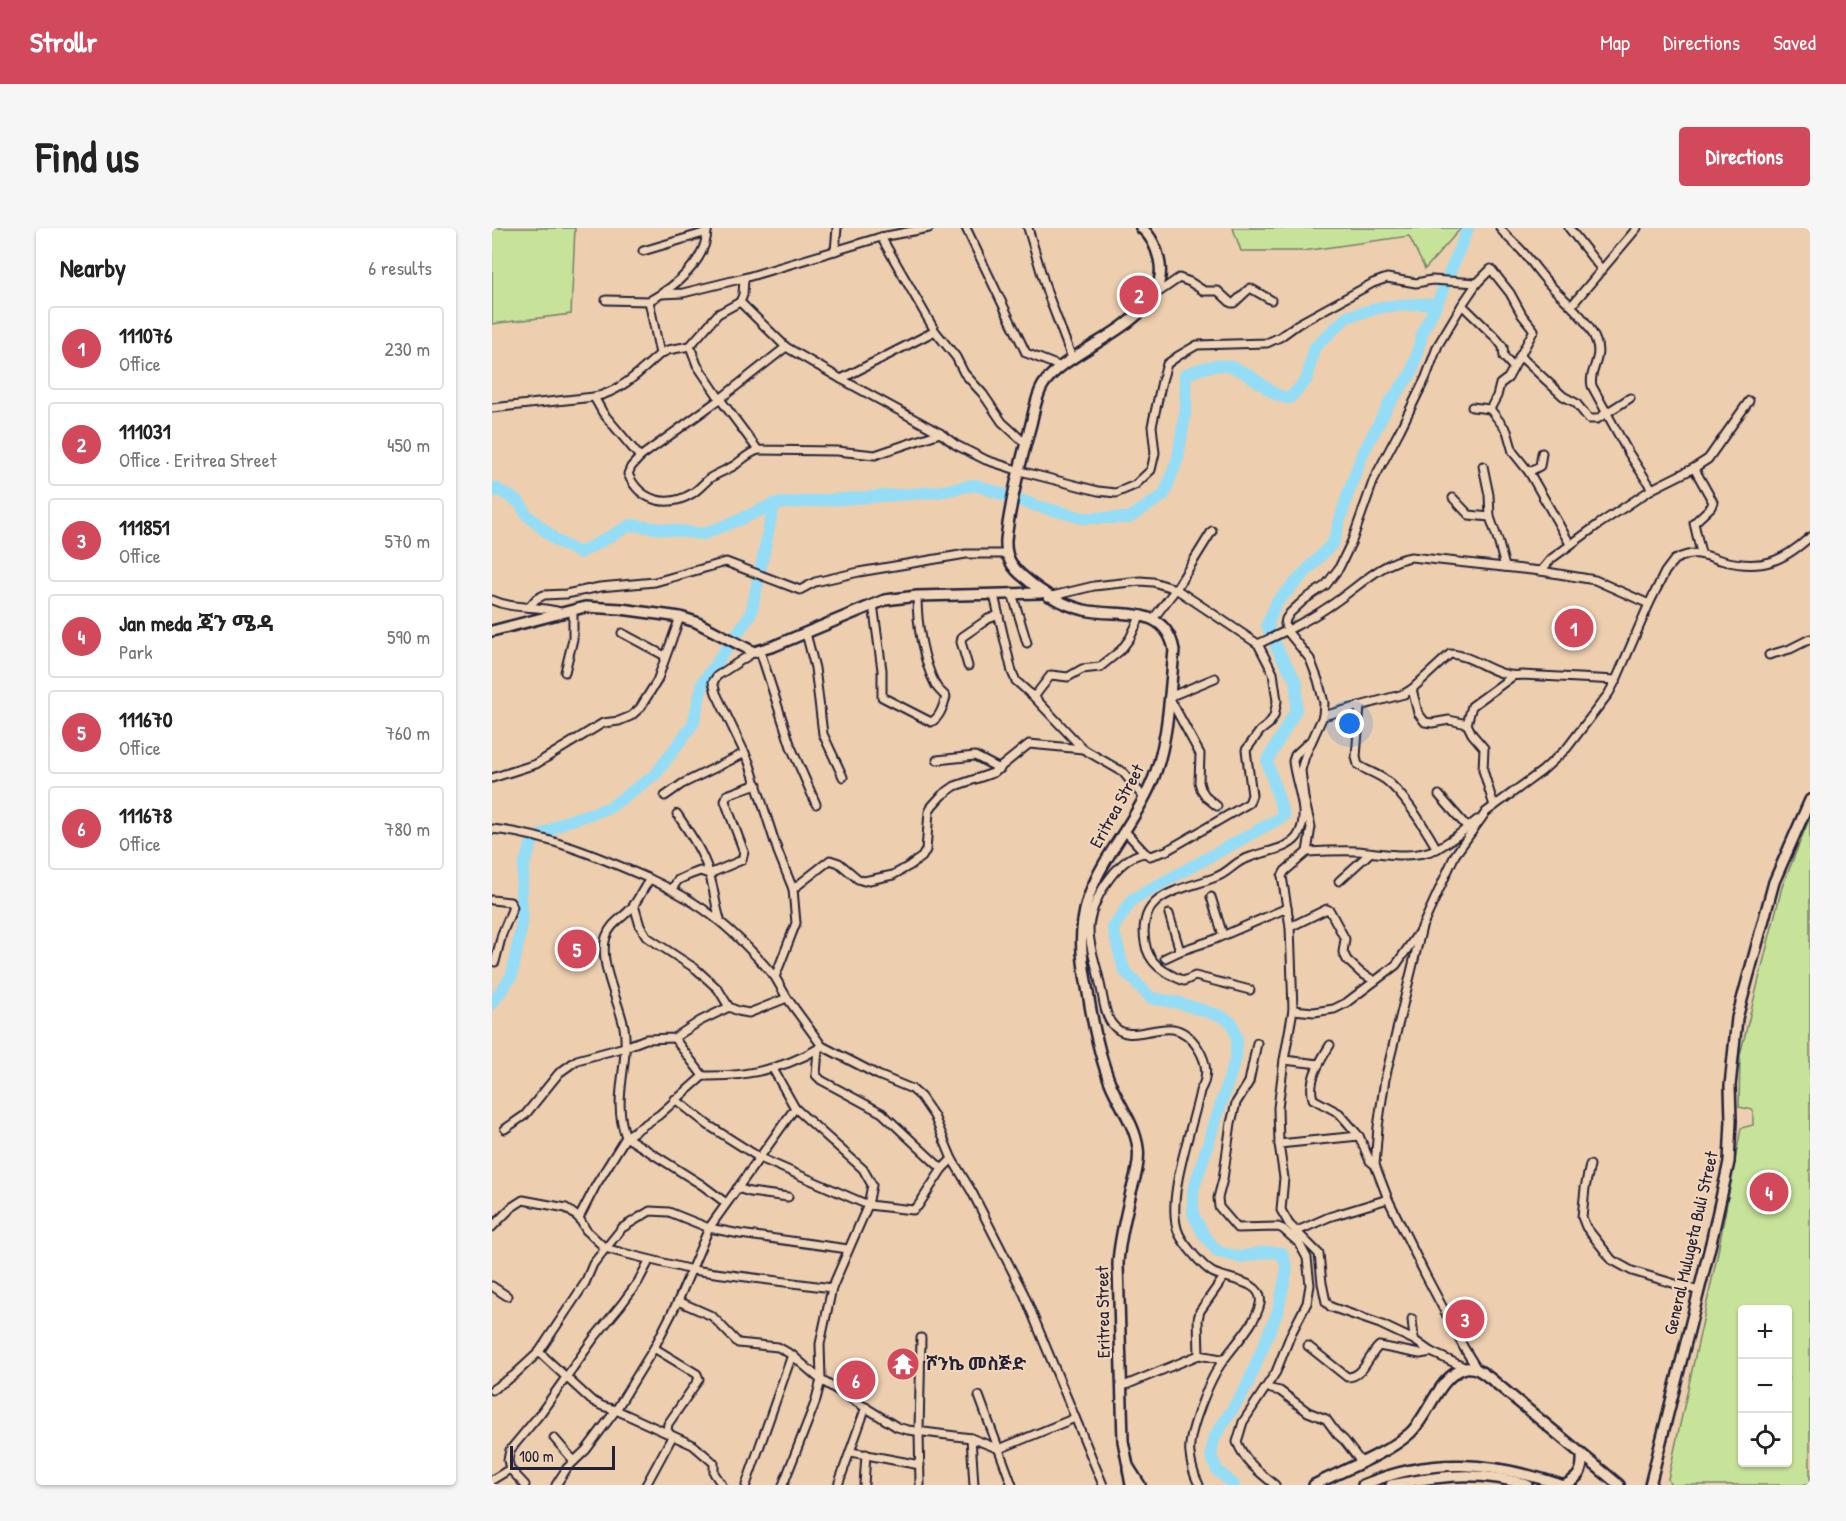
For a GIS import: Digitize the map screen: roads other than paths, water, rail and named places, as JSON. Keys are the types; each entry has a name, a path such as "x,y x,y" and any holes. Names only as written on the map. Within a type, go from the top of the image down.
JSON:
{"main road":[{"path":"1007,554 1009,519 1041,389 1059,366 1130,322 1153,296 1161,272 1160,260 1150,237 1143,229"},
{"name":"Eritrea Street","path":"1007,554 1015,570 1044,595 1087,610 1141,615 1152,619 1166,630 1174,650 1163,746 1151,784 1125,831 1096,875 1083,921 1081,943 1082,962 1100,1055 1136,1137 1139,1149 1119,1248 1123,1441 1128,1466 1140,1485"},
{"path":"492,631 585,607 621,609 680,617 696,622 757,651 873,604 897,598 1012,593 1044,595"},
{"name":"General Mulugeta Buli Street","path":"1650,1485 1729,1162 1730,1086 1737,1018 1774,882 1810,800"},
{"path":"1314,1485 1408,1435 1417,1426 1444,1384 1466,1368 1477,1370 1619,1485"},
{"path":"1391,1485 1432,1477 1511,1470 1563,1485 1576,1479 1580,1473 1582,1455"},
{"path":"1363,1485 1379,1478 1431,1467 1467,1464 1511,1483 1527,1485"},
{"path":"1128,1466 1131,1485"}],"street":[{"path":"835,251 837,228"},
{"path":"661,294 683,293 744,278 900,230 929,228"},
{"path":"966,228 1026,353 1059,366"},
{"path":"1028,228 1047,292 1072,358"},
{"path":"1500,228 1587,324 1596,342 1597,362 1591,380 1628,452 1652,489"},
{"path":"1569,228 1602,270"},
{"path":"1572,305 1637,228"},
{"path":"606,300 649,301 661,294 694,264 703,251 707,230 643,251"},
{"path":"881,237 934,331 956,357 964,373 983,394 1002,422 1026,444"},
{"path":"1307,852 1311,827 1304,798 1301,770 1323,716 1322,692 1310,659 1287,631 1285,624 1290,613 1326,585 1339,568 1352,541 1374,479 1426,377 1438,345 1477,283 1491,269 1510,293 1522,315 1533,327 1533,334 1508,378 1500,384 1490,409"},
{"path":"492,408 594,397 613,391 638,374 660,354 668,350 690,346 718,314 740,302 743,295 744,278"},
{"path":"1153,296 1179,278 1204,291 1218,291 1231,303 1250,288 1271,300"},
{"path":"740,302 786,347 841,380 940,433 956,445 986,460 1020,471 1098,491 1116,493 1135,485 1151,470 1155,453 1152,426 1162,381 1167,364 1178,356 1197,345 1267,343 1354,293 1387,278 1416,283 1432,280 1477,283"},
{"path":"649,301 660,354"},
{"path":"1462,305 1497,339 1503,347 1504,357 1514,368"},
{"path":"841,380 934,331"},
{"path":"690,346 697,365 758,450"},
{"path":"786,347 720,399 640,457 628,474 642,494 652,500 665,503 691,495 710,478 758,450 837,451 875,455 940,433"},
{"path":"1520,356 1563,396 1576,403 1589,419 1597,419 1630,398"},
{"path":"594,397 603,412 640,457"},
{"path":"1541,571 1551,559 1570,544 1652,489 1708,459 1749,400"},
{"path":"1472,407 1490,409 1507,431 1512,452 1529,472 1570,544"},
{"path":"1529,472 1540,466 1542,453"},
{"path":"1482,466 1489,495 1490,517 1504,567"},
{"path":"1695,468 1713,502 1695,523 1701,553"},
{"path":"1453,498 1469,514 1490,517"},
{"path":"1152,619 1176,589 1212,531"},
{"path":"1466,1368 1380,1324 1331,1307 1326,1302 1319,1254 1284,1219 1281,1210 1284,1178 1279,1144 1278,1108 1293,1010 1290,927 1282,876 1307,852 1330,850 1386,855 1419,854 1437,849 1542,771 1567,748 1616,680 1649,604 1674,560 1701,553 1724,561 1759,564 1776,561 1810,537"},
{"path":"529,608 536,599 544,595 655,582 721,563 735,565 800,590 814,582 859,572 966,554 1007,554"},
{"path":"1260,643 1287,631 1329,607 1391,562 1411,557 1541,571 1595,580 1649,604"},
{"path":"1044,595 1140,581 1153,582 1176,589 1260,643 1274,673 1277,701 1274,716 1246,750 1251,799 1249,803 1166,850 1150,856 1125,831"},
{"path":"1012,593 1027,643"},
{"path":"994,595 1016,681 1083,748 1124,772 1144,798"},
{"path":"873,604 882,670 882,697 931,722 943,708 946,697 935,684 926,657 918,626 917,596"},
{"path":"492,600 510,607 549,608 561,612"},
{"path":"565,672 573,639 573,610"},
{"path":"968,666 961,642 962,637 988,619 999,615"},
{"path":"1034,697 1051,675 1068,677 1082,669 1100,667 1111,659 1130,638 1141,615"},
{"path":"492,778 536,764 603,723 619,721 631,716 640,708 663,669 665,656 680,617"},
{"path":"622,633 665,656"},
{"path":"806,633 815,668 823,734 843,777"},
{"path":"1768,655 1790,649 1810,639"},
{"path":"776,977 796,923 793,889 778,852 757,784 713,682 717,676 757,651 791,747 816,804"},
{"path":"1323,716 1404,694 1450,654 1477,661 1498,672 1514,676 1560,676 1616,680"},
{"path":"1494,806 1483,770 1484,748 1467,724 1472,706 1514,676"},
{"path":"1215,678 1168,697 1200,754 1201,789 1217,806"},
{"path":"1412,689 1418,712 1425,722 1449,720 1467,724"},
{"path":"1360,706 1356,757 1358,765 1385,779 1393,787 1430,836 1437,849"},
{"path":"1250,990 1195,976 1184,981 1162,971 1151,961 1146,951 1143,931 1145,917 1151,906 1165,895 1221,875 1239,861 1288,844 1297,837 1303,825 1303,815 1293,761 1295,754 1314,737"},
{"path":"793,889 830,860 840,863 858,879 864,881 893,875 922,857 926,850 929,812 948,789 993,773 1029,744 1083,748"},
{"path":"666,796 687,780 745,753"},
{"path":"937,760 975,756 1000,769"},
{"path":"672,889 678,880 689,875 700,871 709,874 742,860 744,856 725,798 727,795 757,784"},
{"path":"1439,795 1467,828"},
{"path":"1293,1010 1302,1012 1334,1009 1346,1003 1396,965 1422,927 1455,855 1486,812"},
{"path":"677,814 696,844 709,874 720,920"},
{"path":"492,830 510,831 565,846 650,879 696,902 741,939 776,977 787,998 820,1047 912,1089 921,1097 934,1116 952,1159 972,1192 1024,1294 1102,1485"},
{"path":"1136,854 1137,844"},
{"path":"1145,853 1136,854 1128,859 1105,884 1092,910 1089,930 1091,947 1110,1022 1132,1035 1173,1029 1188,1036 1204,1059 1206,1077 1200,1091 1175,1195 1175,1219 1179,1233 1205,1267 1224,1277 1254,1287 1259,1293 1260,1305 1246,1331 1221,1363 1190,1436 1189,1453 1199,1485"},
{"path":"1339,881 1370,853"},
{"path":"650,879 634,905 610,927 604,944 605,958 624,1026 625,1047 619,1104 620,1121 626,1137 702,1185 726,1203"},
{"path":"1211,897 1223,935"},
{"path":"492,900 510,902 513,907 502,933 495,962"},
{"path":"634,905 640,926 647,937 696,969 718,989 729,1007 749,1013 787,998"},
{"path":"1165,958 1287,908"},
{"path":"1290,927 1327,909 1345,939 1343,952 1347,960 1374,981"},
{"path":"1169,914 1180,951"},
{"path":"1422,927 1385,1079 1375,1165 1388,1199 1477,1370"},
{"path":"505,1129 525,1115 559,1073 568,1066 585,1057 646,1039 674,1038 700,1021 729,1007"},
{"path":"674,1038 703,1076"},
{"path":"1257,1043 1249,1082 1236,1103 1231,1122 1218,1198 1219,1207 1237,1228 1278,1227 1299,1243 1307,1258 1310,1285 1307,1303 1291,1334 1276,1372 1243,1422 1236,1442 1250,1465 1275,1485"},
{"path":"1330,1045 1319,1064 1312,1083 1313,1099 1339,1113 1359,1136 1370,1161 1375,1165"},
{"path":"579,1218 596,1185 626,1137 659,1116 675,1099 703,1076 722,1077 773,1069 820,1047"},
{"path":"820,1047 816,1075 820,1080 882,1113 942,1169"},
{"path":"1284,1060 1319,1064"},
{"path":"773,1069 795,1108 868,1176 872,1185 868,1205 831,1288 820,1344 821,1380 815,1403 783,1485"},
{"path":"675,1099 708,1125 760,1158 868,1205 913,1210 942,1169 952,1159"},
{"path":"556,1485 567,1468 586,1450 616,1410 654,1348 678,1301 709,1228 795,1108"},
{"path":"1279,1144 1359,1136"},
{"path":"1590,1165 1584,1188 1582,1217 1586,1227 1612,1260 1632,1271 1699,1291"},
{"path":"737,1188 788,1197"},
{"path":"1295,1232 1329,1217 1388,1199"},
{"path":"492,1227 512,1207 523,1200 555,1205 566,1208 579,1218 586,1230 605,1248 649,1261 692,1270 831,1288"},
{"path":"492,1390 513,1376 539,1352 585,1283 593,1264 605,1248 622,1228 650,1211 669,1212 709,1228 786,1242 848,1249"},
{"path":"525,1485 510,1469 508,1460 510,1450 540,1414 594,1338 638,1282 649,1261"},
{"path":"1199,1355 1198,1319 1200,1311 1224,1277"},
{"path":"492,1286 507,1296"},
{"path":"678,1301 712,1316 738,1343 778,1347 792,1355 821,1380 897,1427 971,1438 999,1449 1075,1418"},
{"path":"1413,1319 1414,1340"},
{"path":"921,1338 919,1431 921,1485"},
{"path":"1308,1346 1347,1377 1353,1377 1359,1373 1379,1346 1413,1353 1431,1352"},
{"path":"654,1348 699,1377 668,1424 667,1430 672,1437"},
{"path":"539,1352 591,1400 602,1407 616,1410 693,1445 710,1457 714,1462 716,1479 722,1485"},
{"path":"746,1485 792,1355"},
{"path":"1121,1387 1199,1355 1221,1359"},
{"path":"1271,1389 1280,1391 1308,1412 1326,1419 1361,1462"},
{"path":"979,1396 1012,1485"},
{"path":"838,1485 866,1407"},
{"path":"646,1485 672,1437"},
{"path":"554,1438 574,1461"},
{"path":"971,1438 974,1485"},
{"path":"850,1452 920,1465"},
{"path":"864,1485 866,1454"},
{"path":"492,1480 510,1469"}],"waterway":[{"path":"1234,1485 1217,1470 1211,1455 1214,1438 1246,1388 1278,1311 1287,1269 1282,1253 1266,1252 1240,1257 1218,1252 1204,1235 1193,1214 1193,1191 1236,1057 1237,1039 1232,1023 1221,1016 1179,1003 1151,998 1124,970 1113,928 1133,899 1284,816 1267,761 1296,710 1297,683 1267,625 1277,602 1333,543 1362,455 1389,404 1412,372 1423,331 1437,304 1468,228"},
{"path":"492,493 495,488 519,502 527,515 557,541 580,553 631,525 703,534 774,504 938,492 975,485 1037,506 1083,518 1129,518 1164,495 1178,458 1186,407 1185,375 1217,365 1226,366 1244,372 1276,394 1290,398 1307,379 1314,348 1347,317 1382,307 1437,304"},
{"path":"492,1004 512,975 522,923 521,893 524,865 533,840 565,822 609,808 656,774 693,724 703,682 751,614 774,504"}],"place":[{"name":"111031","path":"1139,295"},
{"name":"111076","path":"1574,628"},
{"name":"111670","path":"577,949"},
{"name":"Jan meda ጃን ሜዳ","path":"1769,1192"},
{"name":"111851","path":"1465,1319"},
{"name":"ሾንኬ መስጅድ","path":"903,1364"},
{"name":"111678","path":"856,1380"}]}
